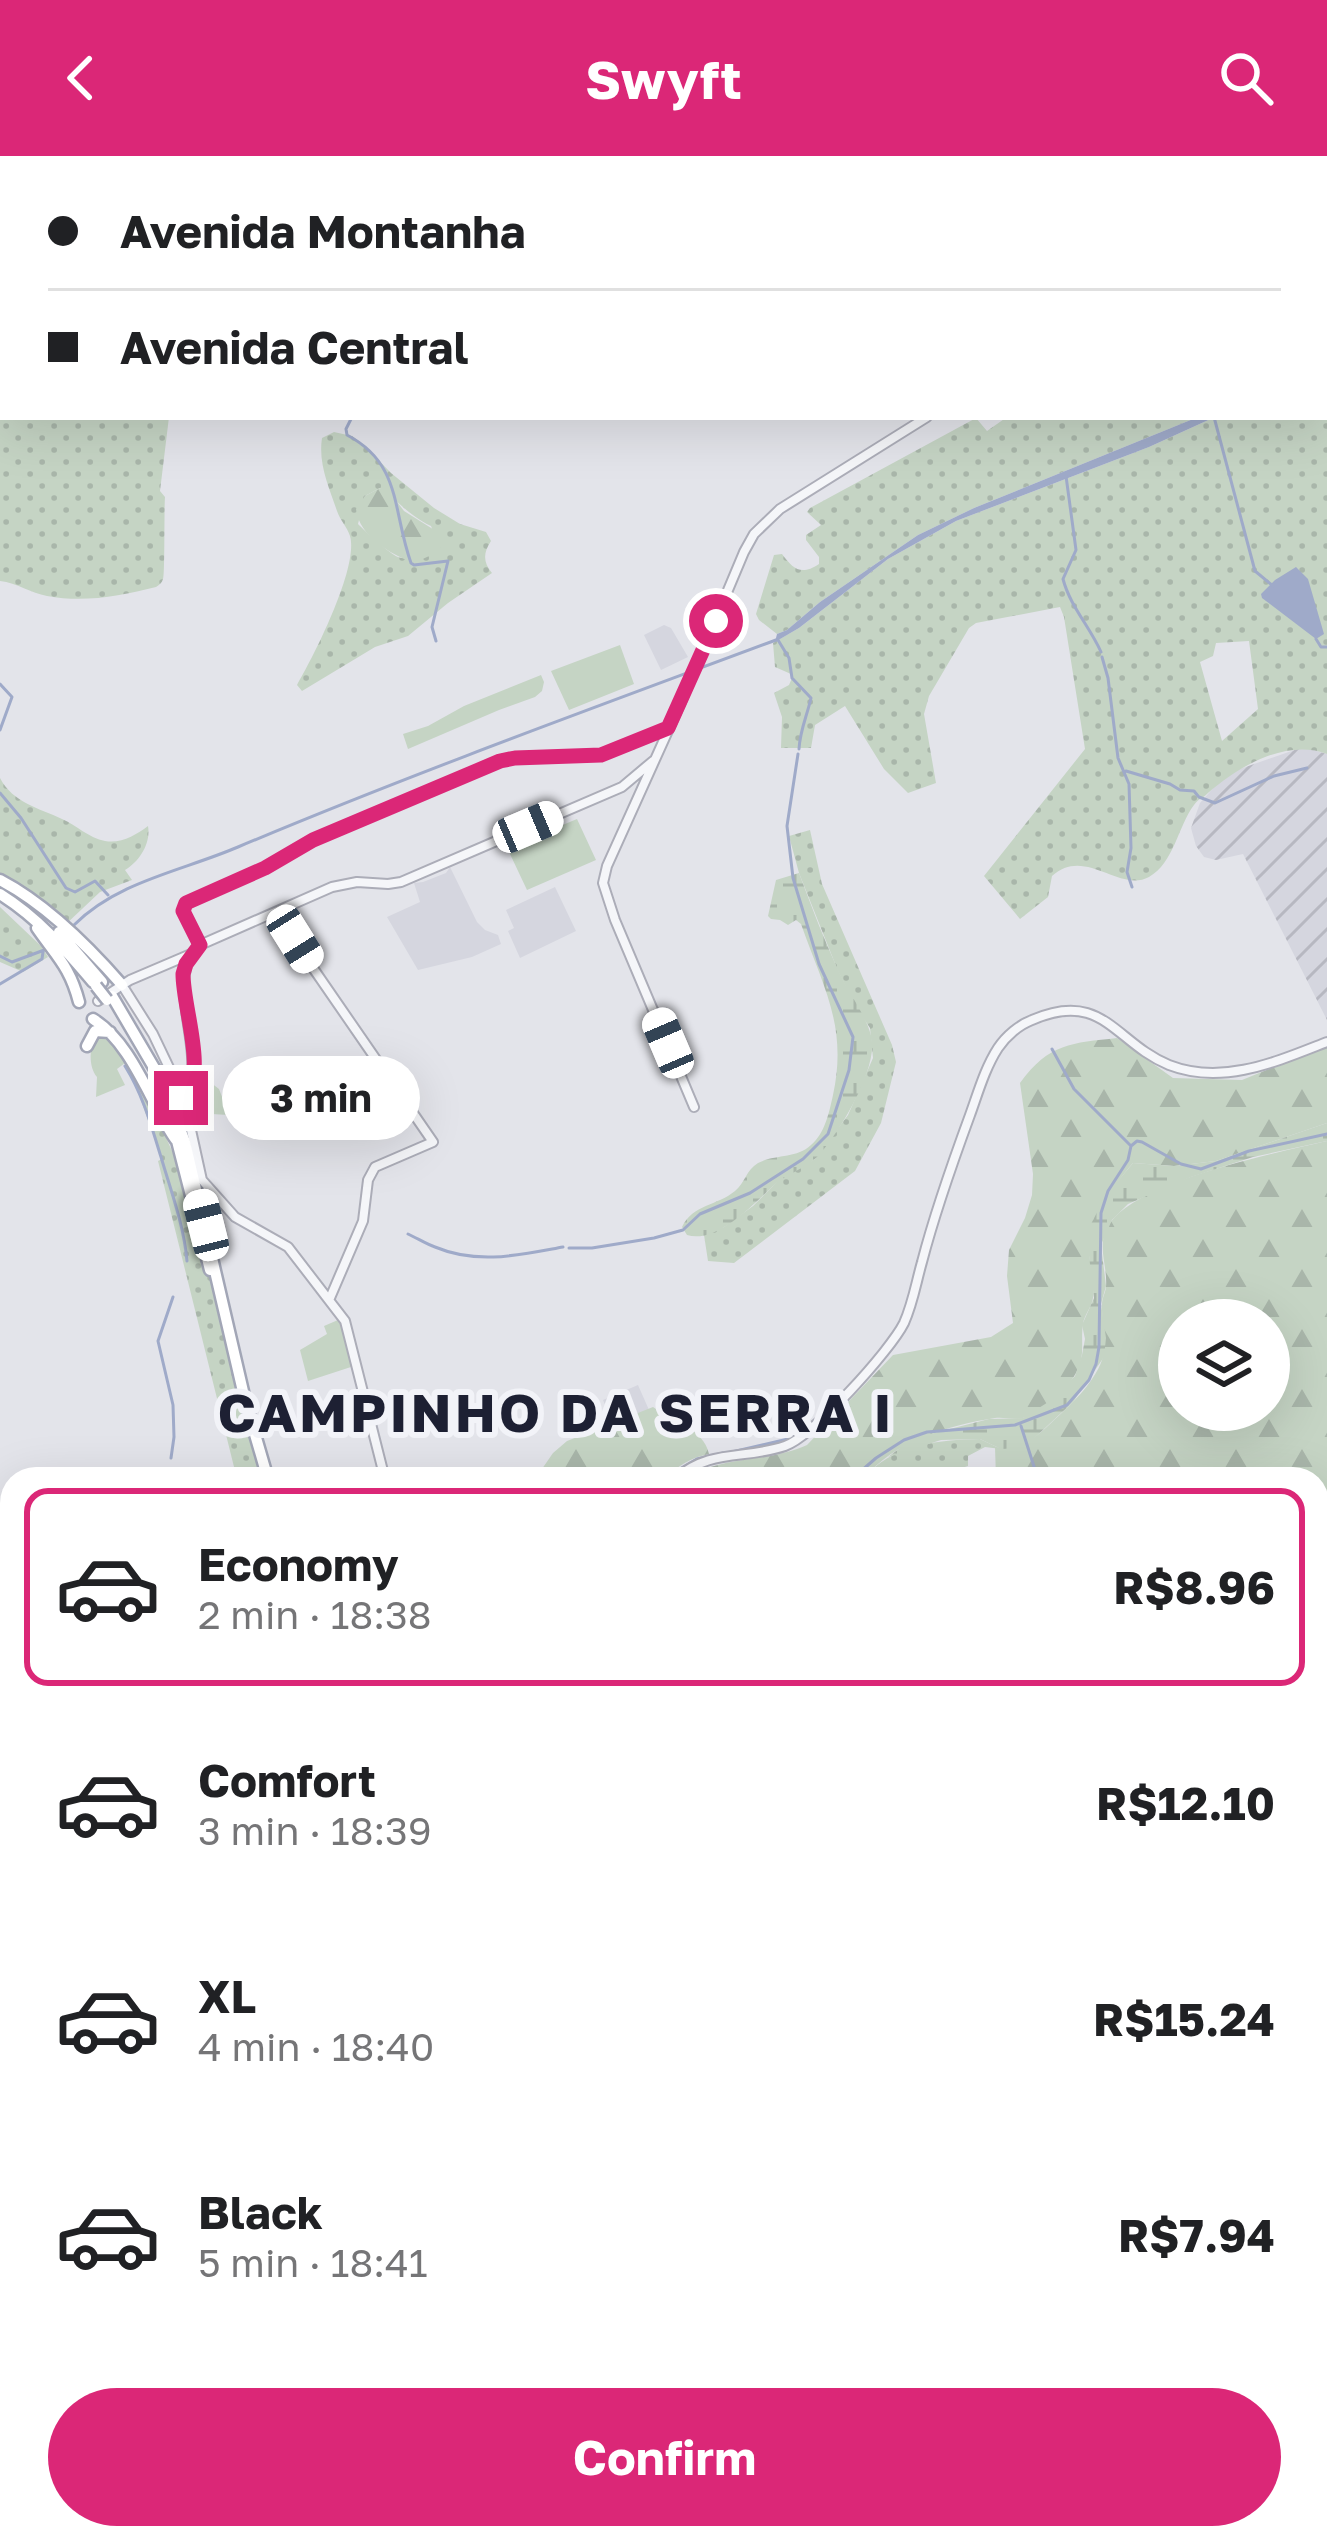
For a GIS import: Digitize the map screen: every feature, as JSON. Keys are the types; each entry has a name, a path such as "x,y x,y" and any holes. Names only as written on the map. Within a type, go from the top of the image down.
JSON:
{"main road":[{"path":"0,886 55,933"},
{"path":"0,886 23,901 69,948 99,984 138,1049 178,1143 205,1256 220,1293"},
{"path":"69,948 122,985"},
{"path":"69,948 79,1002"},
{"path":"106,999 146,1050 175,1112 214,1256"},
{"path":"93,1019 111,1033 146,1084 178,1143"},
{"path":"87,1046 95,1031 111,1033"},
{"path":"202,1180 220,1293 265,1467"}],"street":[{"path":"694,1107 615,920 603,883 607,866 744,552 766,521 922,420"},
{"path":"200,945 183,911 186,903 265,868 313,840 500,761 601,755 668,728"},
{"path":"567,773 568,758"},
{"path":"183,974 200,945 348,882 401,882 622,787 655,760"},
{"path":"282,908 295,939 433,1142 375,1167 368,1180 363,1221 330,1298"},
{"path":"106,999 122,985 191,955"},
{"path":"178,960 194,1057 190,1092 181,1098"},
{"path":"122,985 153,1034 181,1098 202,1180 235,1217 288,1247 345,1321 382,1467"},
{"path":"692,1467 717,1456 763,1452 795,1442 892,1344 912,1303 944,1183 983,1081 1006,1036 1033,1019 1083,1011 1114,1024 1171,1066 1224,1072 1257,1068 1327,1042"}],"shaded area":[{"path":"664,625 671,628 688,657 661,670 644,635"},
{"path":"1303,747 1327,754 1327,1020 1243,854 1216,860 1204,857 1191,828 1200,803 1234,771"},
{"path":"450,867 477,922 498,935 501,944 472,957 418,970 387,917 420,902 414,883 446,873"},
{"path":"555,887 576,931 520,958 508,931 514,928 506,910"},
{"path":"638,1385 649,1410 614,1425 603,1400"}],"green space":[{"path":"0,420 169,420 160,491 165,497 162,582 116,596 75,599 47,596 0,581"},
{"path":"972,420 987,431 1003,420 1191,420 918,535 787,630 777,634 759,620 756,614 774,555 782,554 802,570 819,564 806,540 821,525 807,512 810,508"},
{"path":"1208,420 1327,420 1327,754 1279,752 1233,774 1196,802 1170,854 1149,877 1126,879 1089,867 1064,868 1052,876 1048,897 1020,919 984,876 1085,749 1060,607 969,628 929,696 924,714 936,783 908,793 884,769 845,706 815,725 811,748 781,748 782,717 774,693 792,678 775,667 773,643 888,559 956,521","holes":["1249,641 1258,709 1222,741 1200,662 1213,656 1216,643"]},
{"path":"334,432 352,436 434,508 460,524 486,532 491,541 486,561 492,573 408,636 375,647 302,691 297,685 333,611 351,550 350,536 325,475 322,438","holes":["380,488 431,526 440,550 398,557 358,524 365,496"]},
{"path":"380,488 389,491 404,511 444,536 440,551 414,563 369,536 356,509 365,496"},
{"path":"620,645 634,684 569,710 551,671"},
{"path":"541,675 542,691 535,697 408,749 403,734"},
{"path":"0,778 19,799 99,839 122,840 148,826 143,851 125,870 132,880 100,892 64,926 0,877"},
{"path":"577,819 596,860 527,890 510,854 512,846"},
{"path":"810,830 822,884 896,1062 881,1123 855,1171 734,1263 708,1261 704,1235 724,1227 779,1180 815,1159 848,1115 873,1058 870,1028 838,971 799,873 789,836"},
{"path":"799,873 835,963 868,1026 872,1042 868,1070 845,1119 817,1157 777,1182 721,1229 687,1235 682,1227 692,1214 735,1191 758,1163 811,1145 828,1116 837,1070 831,1007 801,924 796,920 788,925 768,916 776,880"},
{"path":"0,907 48,957 23,972 0,962"},
{"path":"94,1036 111,1037 125,1063 117,1069 125,1085 96,1097 91,1057"},
{"path":"1117,1038 1173,1078 1242,1080 1327,1045 1327,1123 1216,1161 1174,1166 1133,1163 1110,1193 1093,1228 1089,1252 1094,1293 1083,1324 1080,1364 1064,1390 1030,1416 995,1418 941,1431 906,1445 875,1467 711,1467 807,1445 893,1355 991,1337 1013,1323 1009,1250 1025,1218 1033,1174 1020,1083 1052,1053"},
{"path":"135,1069 191,1193 239,1405 259,1467 234,1467 158,1161 162,1159 130,1070"},
{"path":"202,1076 219,1089 229,1115 193,1113"},
{"path":"1327,1123 1327,1141 1191,1177 1128,1204 1112,1220 1101,1245 1106,1286 1101,1304 1104,1357 1073,1402 1029,1443 1001,1449 980,1439 941,1440 888,1457 922,1436 989,1419 1023,1418 1053,1399 1075,1376 1085,1339 1082,1325 1094,1298 1090,1226 1106,1195 1133,1163 1174,1166 1216,1161"},
{"path":"1327,1141 1327,1467 996,1467 995,1447 1019,1446 1038,1434 1080,1394 1098,1369 1104,1347 1103,1244 1108,1227 1131,1204 1183,1180"},
{"path":"338,1320 354,1366 308,1381 300,1350 327,1334 324,1326"},
{"path":"653,1407 694,1432 709,1454 679,1467 543,1467 567,1441"},
{"path":"980,1439 1001,1449 985,1447 968,1456 965,1467 875,1467 901,1451"}],"water":[{"path":"1191,420 1208,420 956,521 888,559 775,642 777,634 918,535"},
{"path":"1296,567 1308,579 1324,634 1316,639 1262,598 1275,580"}],"waterway":[{"path":"350,420 347,435 365,447 386,474 411,563 448,561 432,627 436,641"},
{"path":"1215,420 1255,571 1273,586"},
{"path":"1066,476 1076,550 1063,579 1101,652"},
{"path":"1316,639 1327,647"},
{"path":"74,925 110,898 151,878 776,640"},
{"path":"778,640 789,658 792,678 811,698 799,749"},
{"path":"1102,657 1118,758 1129,784 1127,872 1132,887"},
{"path":"0,684 12,697 0,730"},
{"path":"569,1248 683,1230 700,1214 750,1193 803,1159 828,1134 849,1070 853,1037 819,964 793,878 787,826 798,754"},
{"path":"1199,797 1215,803 1274,776 1307,768"},
{"path":"1126,771 1198,796"},
{"path":"0,793 66,888 75,892 95,881 108,895"},
{"path":"0,956 12,962 47,949"},
{"path":"0,984 42,959 43,952"},
{"path":"1052,1049 1074,1089 1131,1146 1142,1142 1181,1164 1201,1169 1249,1151 1327,1134"},
{"path":"125,1066 154,1133 187,1261"},
{"path":"866,1467 904,1440 927,1432 1015,1425 1067,1405 1089,1380 1099,1347 1101,1213 1131,1146"},
{"path":"408,1234 467,1256 499,1257 563,1247"},
{"path":"171,1458 173,1405 158,1341 173,1297"},
{"path":"1021,1426 1034,1467"},
{"path":"732,1452 798,1434"},
{"path":"683,1467 723,1453"}],"district":[{"name":"CAMPINHO DA SERRA I","path":"556,1411"}],"route":[{"path":"181,1098 190,1092 194,1057 183,974 200,945 183,911 186,903 265,868 313,840 500,761 601,755 668,728 716,621"}]}
